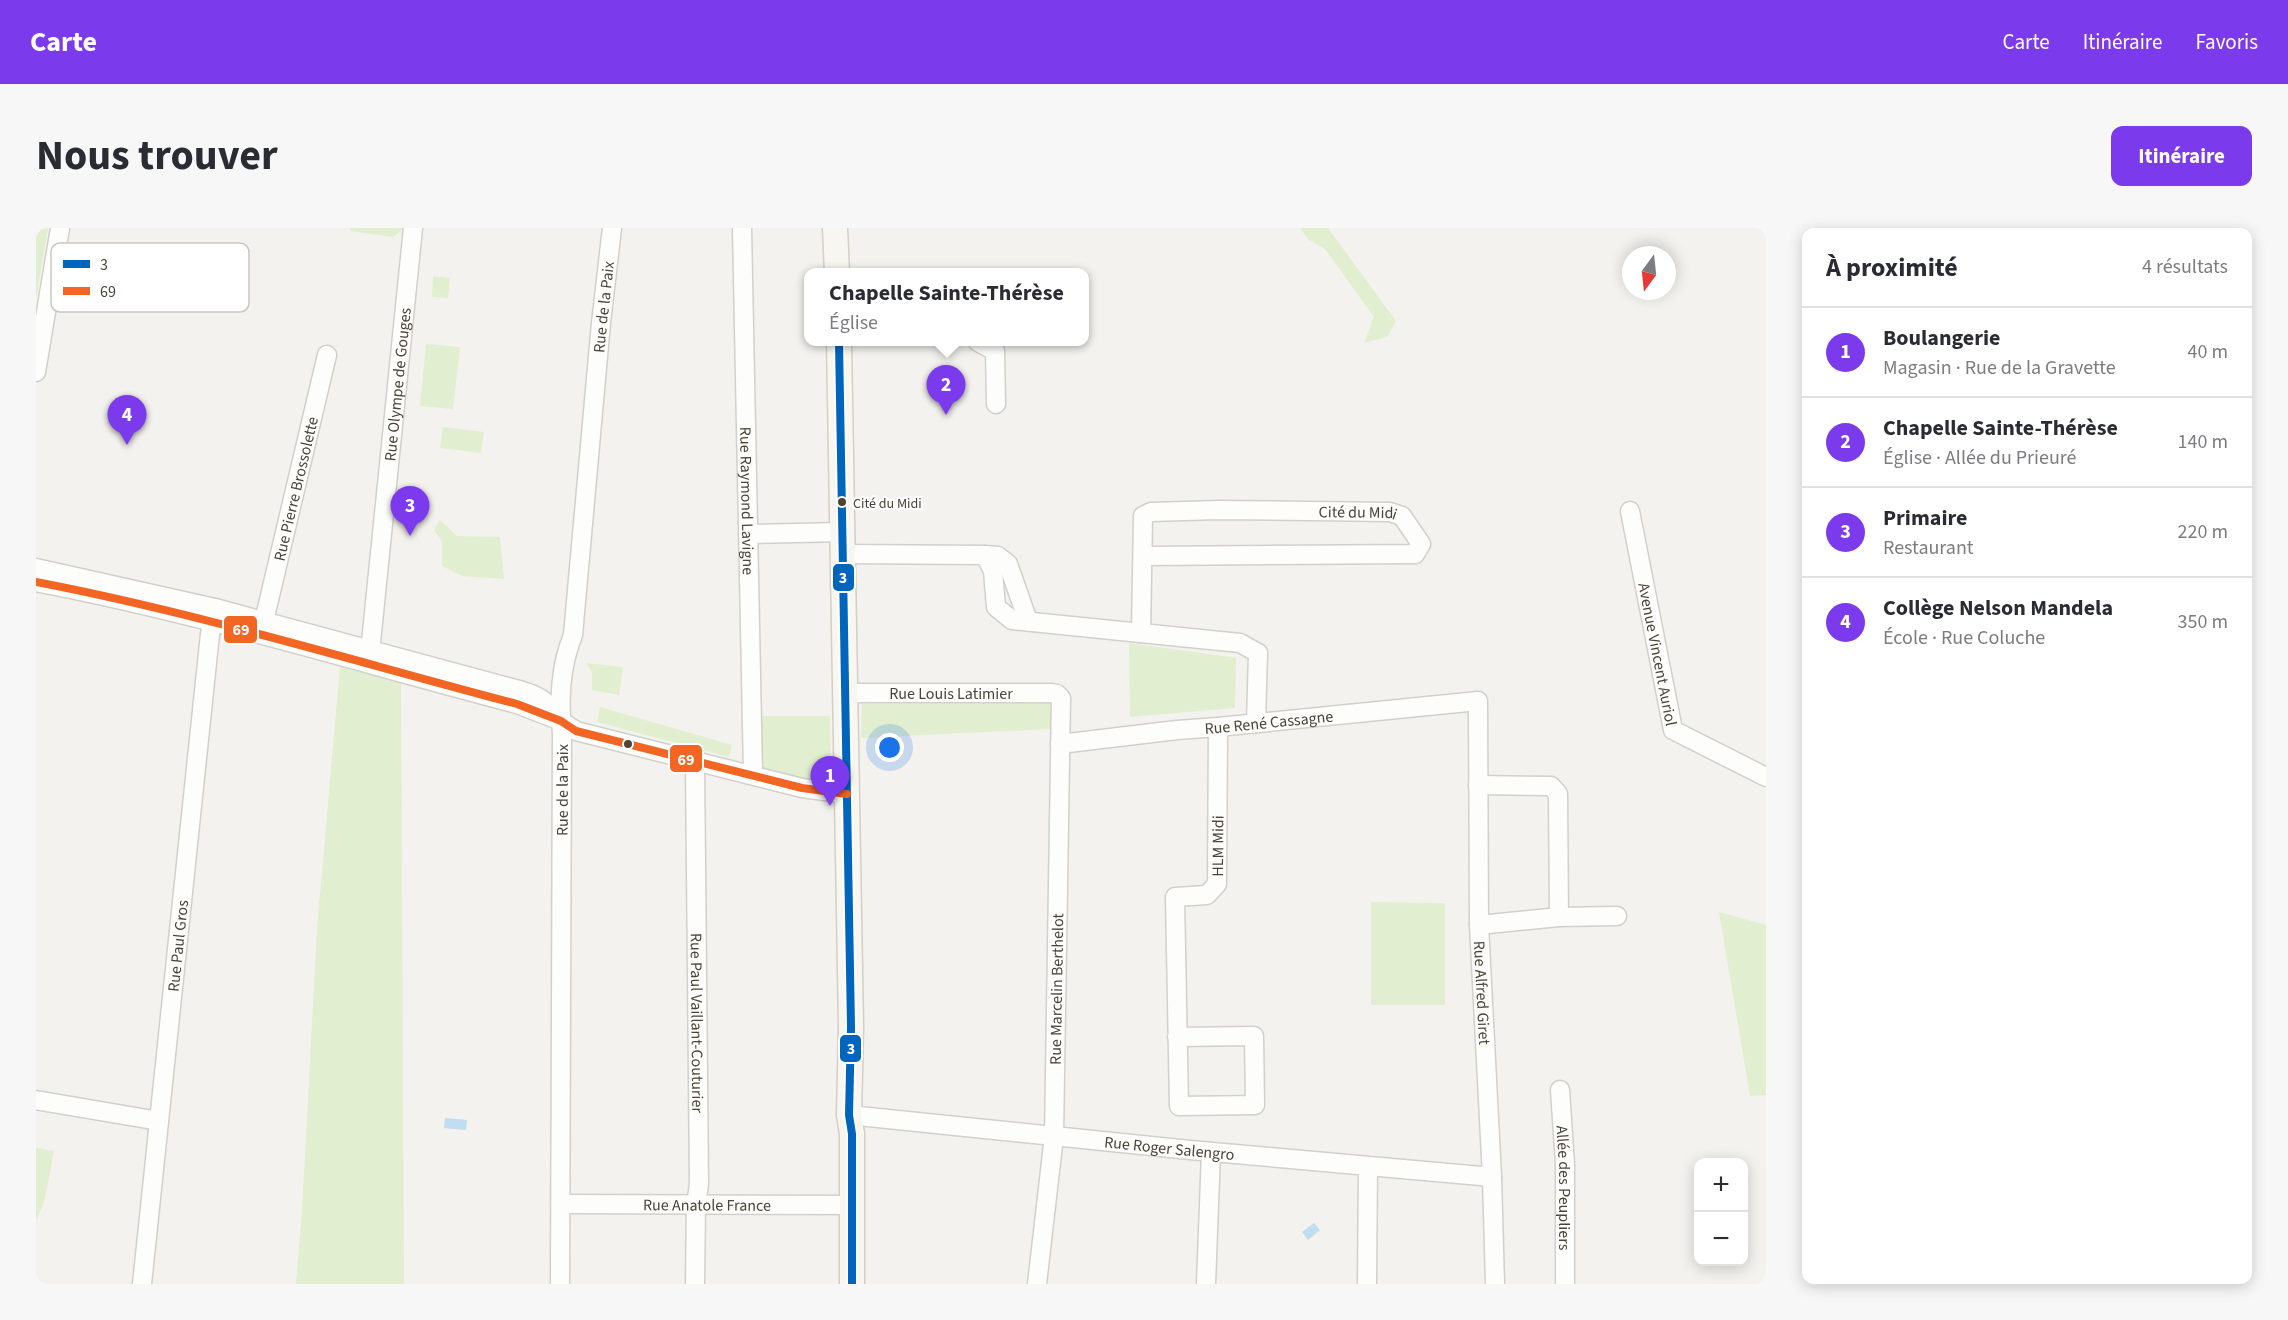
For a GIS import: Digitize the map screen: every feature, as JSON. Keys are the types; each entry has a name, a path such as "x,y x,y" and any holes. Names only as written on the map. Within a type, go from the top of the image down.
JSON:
{"street":[{"path":"58,243 60,228"},
{"name":"Rue Olympe de Gouges","path":"369,657 413,228"},
{"name":"Rue de la Paix","path":"560,1284 561,682 564,656 573,635 601,323 612,228"},
{"name":"Rue Raymond Lavigne","path":"742,228 753,775"},
{"path":"835,228 837,268"},
{"path":"36,372 51,282"},
{"path":"839,346 848,794 852,1284"},
{"path":"986,346 995,351 996,404"},
{"name":"Rue Pierre Brossolette","path":"264,621 327,355"},
{"name":"Avenue Vincent Auriol","path":"1630,511 1673,730 1766,777"},
{"name":"Cité du Midi","path":"1141,633 1143,516 1151,512 1390,512 1402,516 1421,544 1415,554 1143,556"},
{"path":"748,534 998,556 1008,564 1028,621"},
{"path":"985,555 993,571 996,607 1012,620 1240,644 1258,653 1256,723"},
{"path":"36,568 369,657 535,695 550,705 561,721 576,731 802,788 848,794"},
{"path":"36,582 213,615 264,621 369,657"},
{"name":"Rue Paul Gros","path":"142,1284 213,615"},
{"name":"Rue Louis Latimier","path":"846,693 1057,694"},
{"name":"Rue Marcelin Berthelot","path":"1037,1284 1054,1136 1061,698 1057,694"},
{"name":"Rue René Cassagne","path":"1060,744 1178,730 1218,728 1478,701"},
{"name":"Rue Alfred Giret","path":"1478,701 1479,925 1495,1284"},
{"name":"HLM Midi","path":"1177,1037 1254,1036 1255,1105 1179,1106 1177,1037 1175,897 1207,895 1217,884 1218,728"},
{"name":"Rue Paul Vaillant-Couturier","path":"695,762 699,1184 696,1205 695,1284"},
{"path":"1478,785 1551,786 1558,794 1559,916"},
{"path":"1479,925 1559,916 1617,916"},
{"name":"Allée des Peupliers","path":"1560,1090 1565,1164 1565,1284"},
{"path":"36,1100 159,1121"},
{"name":"Rue Roger Salengro","path":"849,1115 1492,1178"},
{"path":"1206,1284 1211,1152"},
{"path":"1367,1284 1368,1167"},
{"name":"Rue Anatole France","path":"561,1204 852,1205"}],"green space":[{"path":"36,228 48,228 36,299"},
{"path":"350,228 404,228 393,237 350,231"},
{"path":"1300,228 1328,228 1396,321 1387,337 1364,343 1374,317 1325,249 1308,239"},
{"path":"433,276 450,278 448,298 432,297"},
{"path":"426,344 460,347 453,409 420,406"},
{"path":"443,427 484,432 481,453 440,448"},
{"path":"440,520 457,536 500,537 504,579 462,576 442,566 442,541 434,530"},
{"path":"1129,643 1236,658 1235,708 1130,717"},
{"path":"586,663 623,667 619,695 592,690 592,672"},
{"path":"340,666 401,683 404,1284 296,1284 317,929"},
{"path":"1052,703 1052,729 861,738 862,704"},
{"path":"600,707 732,745 729,757 597,722"},
{"path":"754,716 830,716 831,785 757,775"},
{"path":"1371,902 1445,903 1445,1005 1371,1005"},
{"path":"1719,912 1766,925 1766,1095 1750,1096"},
{"path":"36,1148 54,1151 44,1203 36,1220"}],"water":[{"path":"445,1118 467,1120 466,1130 444,1128"},
{"path":"1314,1223 1320,1230 1308,1240 1302,1232"}],"transit line":[{"name":"3","path":"839,346 851,1027 849,1115 852,1134 852,1284"},
{"name":"69","path":"36,582 217,623 517,704 561,721 576,731 802,788 847,794"}],"place":[{"name":"Chapelle Sainte-Thérèse","path":"946,415"},
{"name":"Collège Nelson Mandela","path":"127,445"},
{"name":"Cité du Midi","path":"842,502"},
{"name":"Primaire","path":"410,536"},
{"name":"Boulangerie","path":"830,806"}]}
